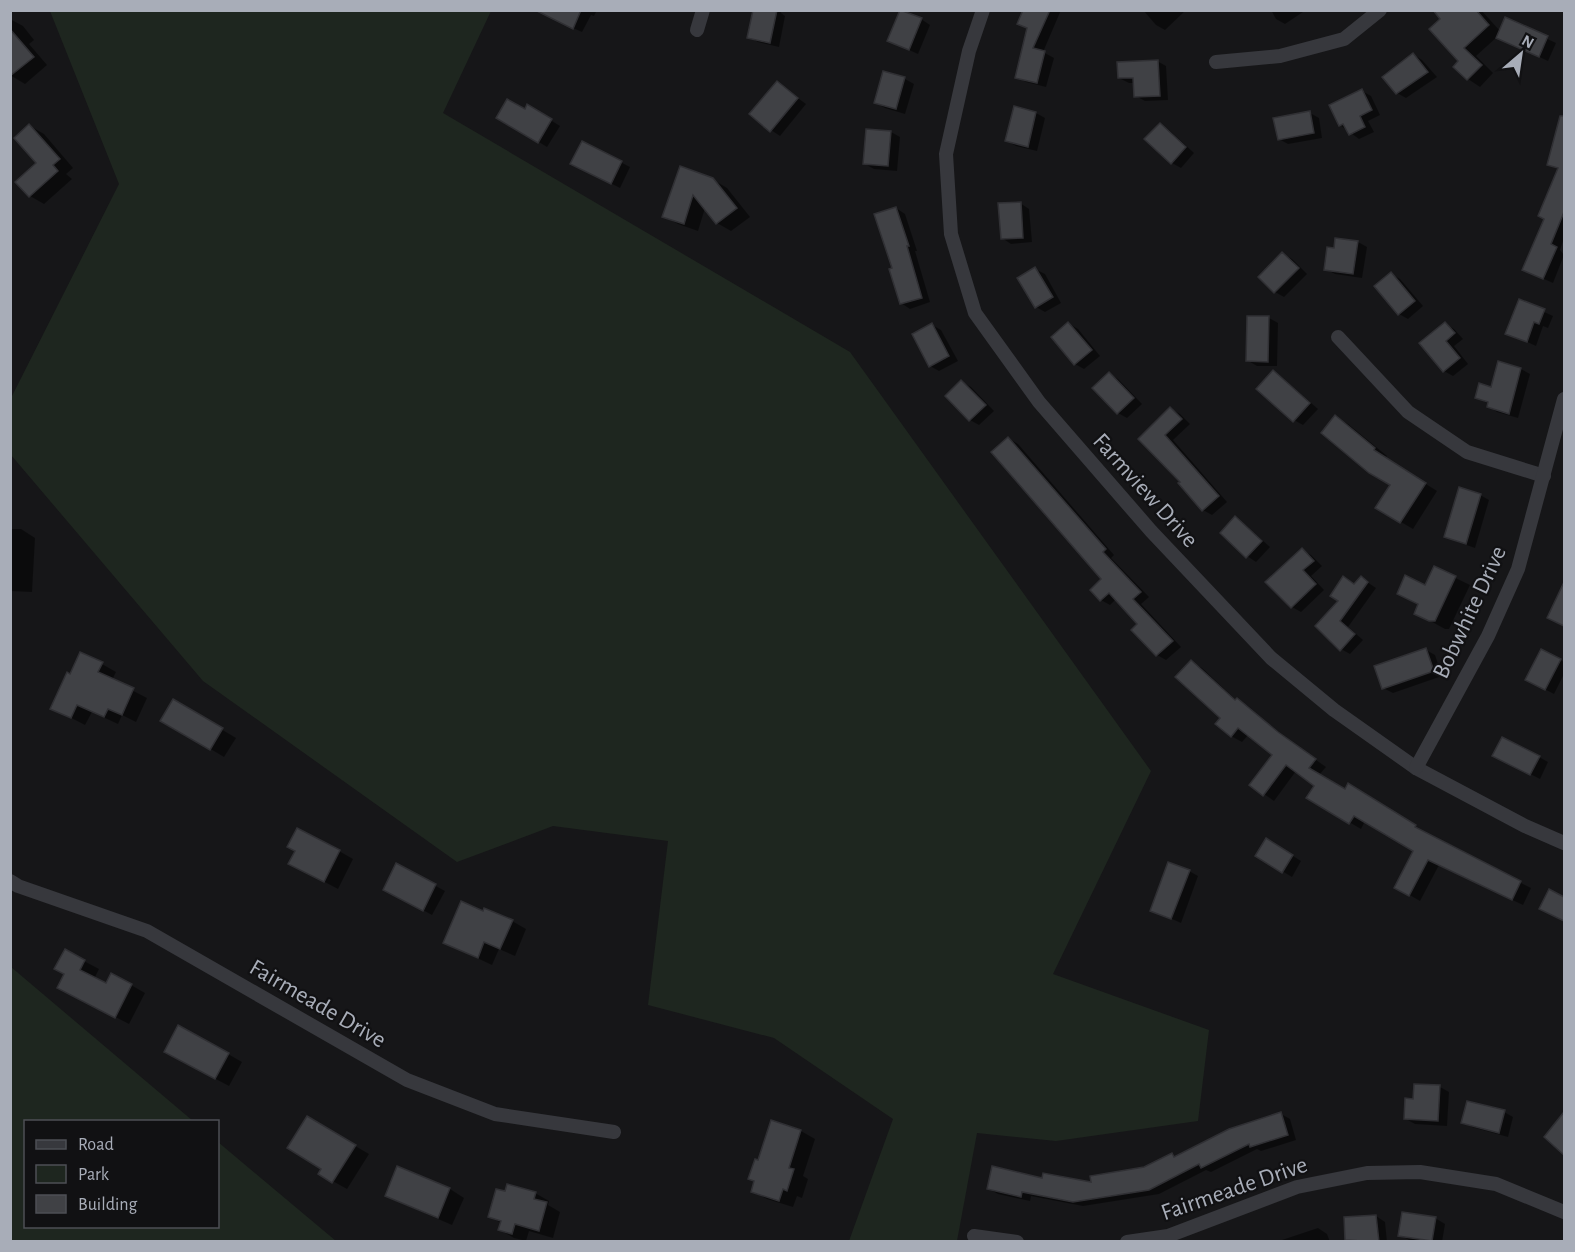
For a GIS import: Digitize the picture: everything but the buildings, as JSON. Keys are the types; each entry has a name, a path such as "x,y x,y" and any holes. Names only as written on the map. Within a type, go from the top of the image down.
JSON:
{"street":[{"path":"697,30 703,10"},
{"name":"Farmview Drive","path":"983,10 969,51 946,154 951,234 975,313 1039,402 1061,428 1150,531 1271,658 1334,710 1416,768 1525,826 1564,843"},
{"path":"1215,62 1280,56 1344,39 1380,10"},
{"path":"1338,338 1408,412 1467,452 1544,476"},
{"name":"Bobwhite Drive","path":"1416,768 1488,636 1518,569 1564,399"},
{"name":"Fairmeade Drive","path":"10,881 18,886 147,931 406,1080 495,1114 614,1132"},
{"name":"Fairmeade Drive","path":"1127,1242 1167,1236 1297,1187 1367,1173 1420,1172 1496,1184 1564,1212"},
{"path":"974,1236 1017,1242"}],"green space":[{"path":"50,11 491,11 443,113 850,352 1151,771 1053,974 1209,1030 1198,1121 1056,1141 977,1133 957,1241 849,1241 893,1119 774,1038 648,1005 668,841 553,826 457,862 203,681 11,455 11,398 119,184"},
{"path":"11,967 192,1120 24,1120 24,1228 219,1228 219,1143 336,1241 11,1241"}]}
